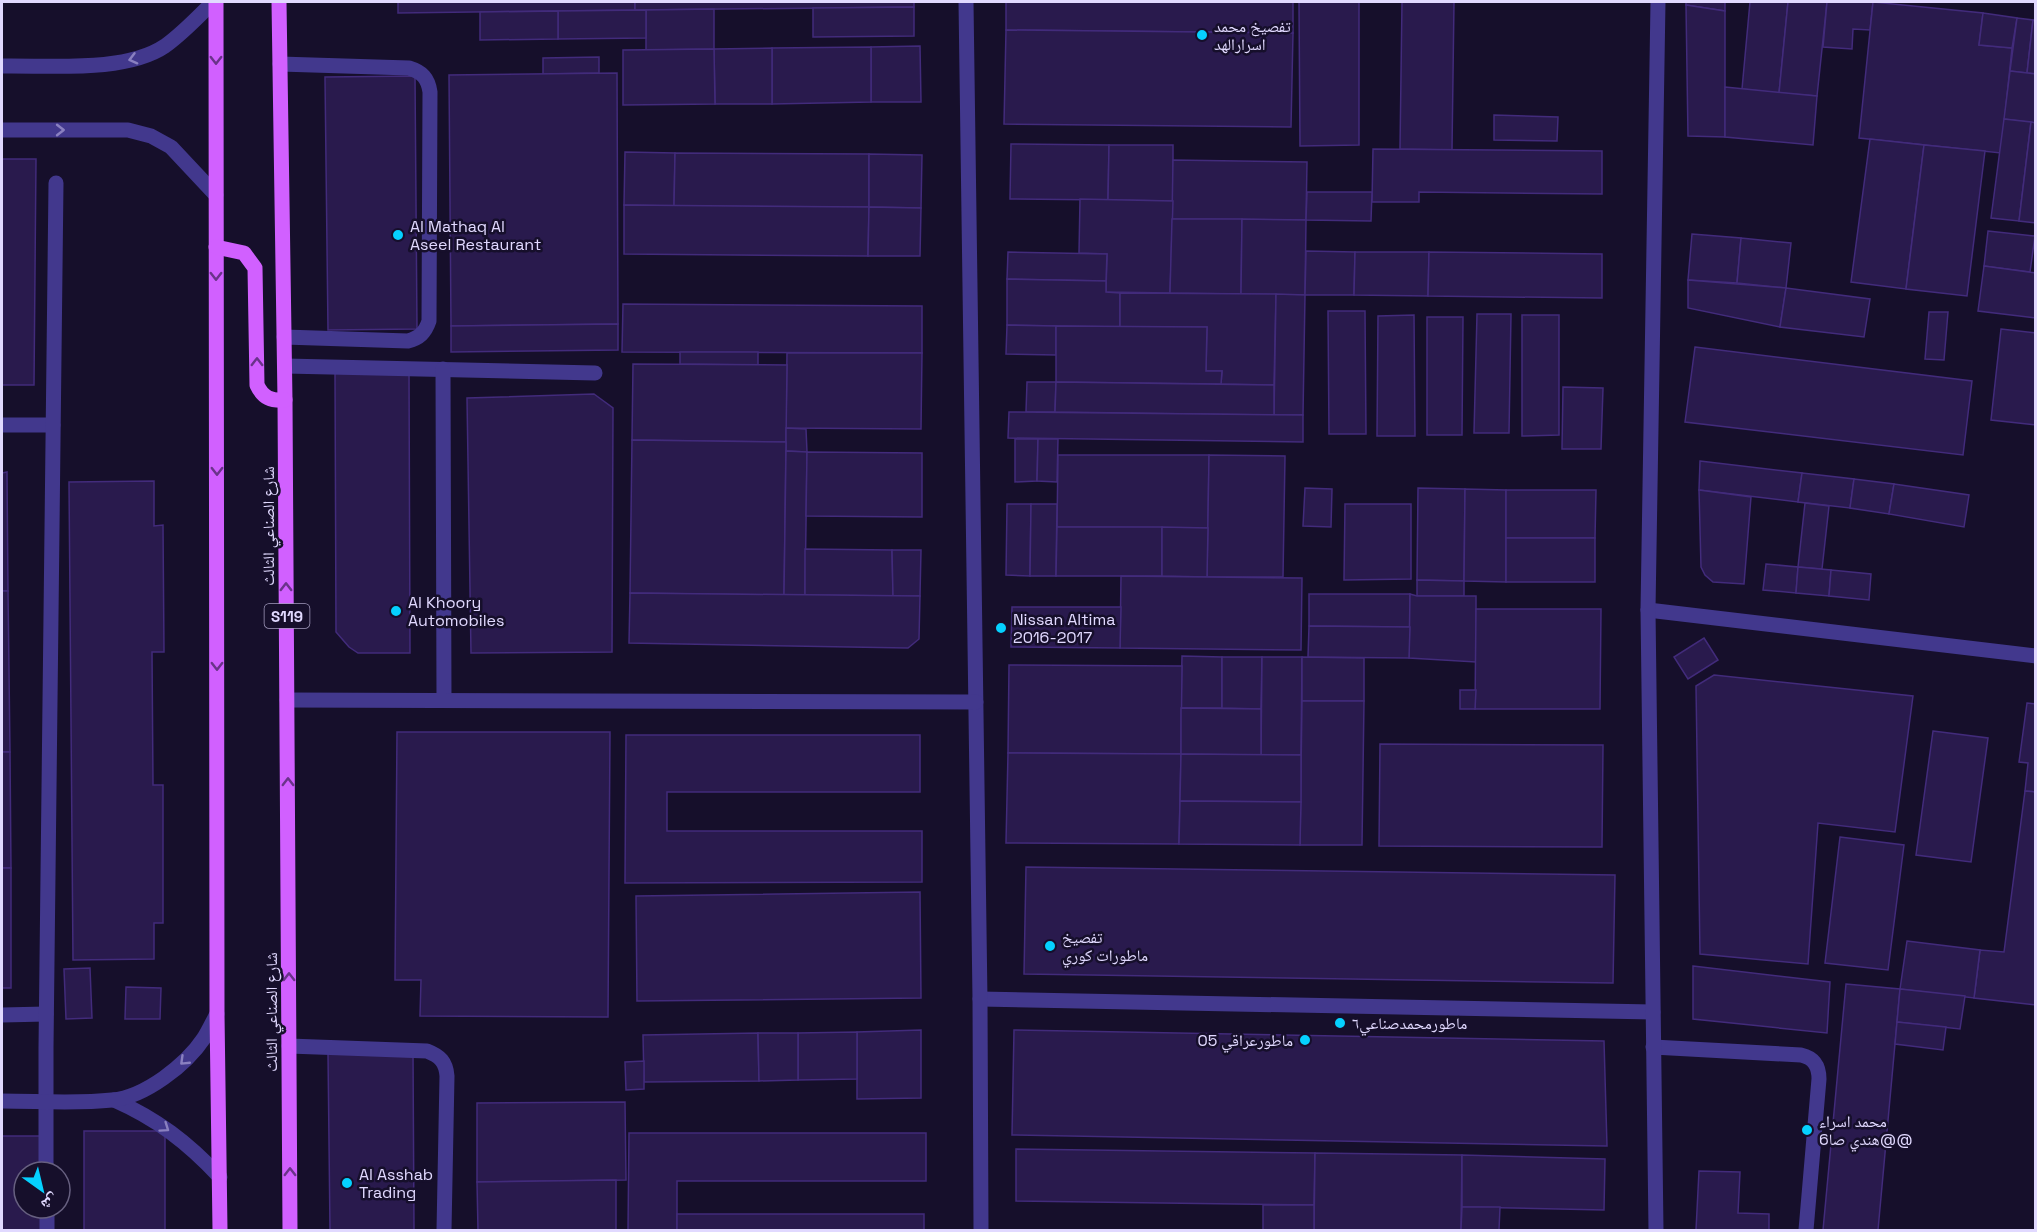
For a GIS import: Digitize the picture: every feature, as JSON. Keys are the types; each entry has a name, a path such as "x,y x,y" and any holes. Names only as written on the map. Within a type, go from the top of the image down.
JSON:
{"main road":[{"path":"214,2 217,1014 220,1230"},
{"name":"شارع الصناعي الثالث","path":"279,2 285,366 290,1230"},
{"path":"216,247 244,253 255,268 258,385 266,397 272,400 285,400"}],"street":[{"path":"2,66 113,64 140,58 164,46 185,30 214,2"},
{"path":"966,2 980,999 981,1230"},
{"path":"1656,1230 1648,610 1658,2"},
{"path":"280,64 408,68 417,70 424,76 429,83 430,92 429,321 427,328 415,339 408,341 284,338"},
{"path":"2,130 129,129 151,136 171,147 216,195"},
{"path":"46,1160 56,183"},
{"path":"285,366 595,373"},
{"path":"443,369 444,700"},
{"path":"2,425 53,425"},
{"path":"1648,610 2036,656"},
{"path":"287,700 976,702"},
{"path":"980,999 1653,1012"},
{"path":"2,1014 46,1014"},
{"path":"2,1101 114,1100 140,1092 164,1078 186,1060 204,1038 217,1014"},
{"path":"289,1046 427,1051 442,1060 447,1076 444,1230"},
{"path":"1653,1047 1801,1055 1813,1060 1817,1065 1819,1079 1806,1230"},
{"path":"114,1100 161,1124 189,1146 219,1177"}],"building":[{"path":"398,2 635,2 635,10 398,13"},
{"path":"635,2 914,2 914,7 635,10"},
{"path":"1006,2 1293,2 1293,33 1006,30"},
{"path":"1299,2 1359,2 1359,145 1300,146"},
{"path":"1402,2 1454,2 1452,150 1400,149"},
{"path":"1686,2 1725,2 1725,11 1686,5"},
{"path":"1750,2 1788,2 1779,93 1742,89"},
{"path":"1788,2 1827,2 1817,96 1779,93"},
{"path":"1827,2 1873,2 1870,30 1853,29 1852,49 1823,47"},
{"path":"1873,2 1983,13 1979,45 2012,48 2001,153 1859,138"},
{"path":"1686,5 1725,11 1725,137 1688,136"},
{"path":"914,7 914,36 813,37 813,8"},
{"path":"714,9 714,49 646,50 646,10"},
{"path":"646,10 646,38 558,39 558,11"},
{"path":"558,11 558,39 480,40 480,12"},
{"path":"1983,13 2017,18 2012,48 1979,45"},
{"path":"2017,18 2033,20 2027,73 2010,71"},
{"path":"2033,20 2036,21 2036,74 2027,73"},
{"path":"1006,30 1293,33 1291,127 1004,124"},
{"path":"920,46 921,102 871,102 871,47"},
{"path":"871,47 871,102 772,104 772,48"},
{"path":"772,48 772,104 715,104 714,49"},
{"path":"714,49 715,104 623,105 623,50"},
{"path":"599,57 599,73 543,74 543,58"},
{"path":"2010,71 2036,74 2036,123 2004,119"},
{"path":"617,73 618,324 451,326 449,75"},
{"path":"415,76 417,329 328,330 325,77"},
{"path":"1725,87 1817,96 1813,145 1725,137"},
{"path":"1494,115 1558,117 1557,141 1494,140"},
{"path":"2004,119 2031,122 2019,221 1991,218"},
{"path":"2031,122 2036,123 2036,223 2019,221"},
{"path":"1870,139 1924,145 1906,289 1851,282"},
{"path":"1011,144 1109,145 1108,200 1010,199"},
{"path":"1109,145 1173,145 1173,201 1108,200"},
{"path":"1924,145 1985,151 1967,296 1906,289"},
{"path":"1373,149 1602,151 1602,194 1419,192 1419,202 1372,202"},
{"path":"625,152 675,153 674,206 624,205"},
{"path":"675,153 869,154 869,207 674,206"},
{"path":"869,154 922,155 921,208 869,207"},
{"path":"2,159 36,159 34,385 2,385"},
{"path":"1173,160 1307,162 1306,220 1172,219"},
{"path":"1307,192 1372,192 1371,221 1306,220"},
{"path":"1080,199 1173,201 1170,293 1106,292 1107,254 1079,253"},
{"path":"624,205 869,207 868,256 624,254"},
{"path":"869,207 921,208 920,256 868,256"},
{"path":"1172,219 1242,219 1241,294 1170,293"},
{"path":"1242,219 1306,220 1305,295 1241,294"},
{"path":"1988,231 2035,236 2030,272 1984,266"},
{"path":"1692,234 1741,238 1737,283 1688,280"},
{"path":"1741,238 1791,243 1786,288 1737,283"},
{"path":"1306,251 1355,252 1354,295 1305,295"},
{"path":"1008,252 1107,254 1106,281 1007,279"},
{"path":"1355,252 1429,252 1428,296 1354,295"},
{"path":"1429,252 1602,254 1602,298 1428,296"},
{"path":"1984,266 2036,273 2036,318 1978,311"},
{"path":"1007,279 1106,281 1106,292 1120,293 1120,327 1007,325"},
{"path":"1688,280 1786,288 1780,327 1688,308"},
{"path":"1786,288 1870,299 1864,337 1780,327"},
{"path":"1120,293 1276,294 1274,385 1221,384 1222,371 1206,371 1207,327 1120,327"},
{"path":"1276,294 1305,295 1303,415 1274,415"},
{"path":"623,304 922,306 922,353 622,352"},
{"path":"1328,311 1365,311 1366,434 1329,434"},
{"path":"1929,312 1948,312 1944,360 1925,359"},
{"path":"1477,314 1511,314 1509,433 1474,433"},
{"path":"1414,315 1415,436 1377,436 1378,316"},
{"path":"1522,315 1559,315 1559,435 1522,436"},
{"path":"1427,317 1463,317 1462,435 1427,435"},
{"path":"618,324 618,350 451,352 451,326"},
{"path":"1007,325 1056,326 1056,355 1006,354"},
{"path":"1056,326 1207,327 1206,371 1222,371 1221,384 1056,382"},
{"path":"2001,329 2036,333 2036,425 1991,420"},
{"path":"1695,347 1972,381 1963,455 1685,422"},
{"path":"680,352 758,352 758,365 680,364"},
{"path":"787,353 922,353 921,429 786,428"},
{"path":"633,364 787,365 786,442 632,440"},
{"path":"409,369 410,653 358,653 349,647 336,632 335,370"},
{"path":"1027,382 1056,382 1055,412 1026,412"},
{"path":"1056,382 1274,385 1274,415 1055,412"},
{"path":"1563,387 1603,388 1601,449 1562,449"},
{"path":"594,394 613,408 612,652 471,653 467,398"},
{"path":"1009,412 1303,415 1303,442 1008,438"},
{"path":"786,428 806,429 807,452 786,451"},
{"path":"1015,439 1038,439 1037,481 1015,482"},
{"path":"1038,439 1058,439 1057,482 1037,481"},
{"path":"632,440 786,442 784,595 630,593"},
{"path":"786,451 807,452 805,595 784,595"},
{"path":"807,452 922,453 922,517 806,516"},
{"path":"1058,455 1209,455 1208,528 1057,527"},
{"path":"1209,455 1285,456 1283,577 1207,577"},
{"path":"1700,461 1802,473 1798,502 1699,490"},
{"path":"7,472 8,591 2,591 2,473"},
{"path":"1802,473 1854,479 1850,508 1798,502"},
{"path":"1854,479 1894,484 1889,514 1850,508"},
{"path":"154,481 154,526 163,525 164,652 152,652 153,785 163,785 163,923 154,923 154,959 73,960 69,482"},
{"path":"1894,484 1969,495 1964,527 1889,514"},
{"path":"1305,488 1332,489 1331,527 1303,526"},
{"path":"1418,488 1465,489 1464,581 1417,580"},
{"path":"1465,489 1506,490 1506,582 1464,581"},
{"path":"1506,490 1596,490 1595,538 1506,538"},
{"path":"1699,490 1751,497 1744,584 1713,582 1705,575 1701,567"},
{"path":"1805,503 1829,506 1822,569 1798,567"},
{"path":"1007,504 1031,504 1030,576 1006,575"},
{"path":"1031,504 1057,504 1056,576 1030,576"},
{"path":"1345,504 1411,504 1411,579 1344,580"},
{"path":"1057,527 1162,527 1162,576 1056,576"},
{"path":"1162,527 1208,528 1207,577 1162,576"},
{"path":"1506,538 1595,538 1595,582 1506,582"},
{"path":"805,549 892,550 893,596 805,595"},
{"path":"892,550 921,550 920,596 893,596"},
{"path":"1766,564 1798,567 1796,593 1763,590"},
{"path":"1798,567 1831,570 1829,596 1796,593"},
{"path":"1831,570 1871,574 1869,600 1829,596"},
{"path":"1121,576 1302,578 1301,650 1120,648"},
{"path":"1417,580 1464,581 1464,596 1417,596"},
{"path":"2,591 8,591 10,752 2,752"},
{"path":"630,593 920,596 919,639 908,648 629,643"},
{"path":"1309,594 1410,594 1410,627 1309,626"},
{"path":"1410,594 1476,596 1476,662 1409,658"},
{"path":"1012,607 1121,607 1120,648 1011,647"},
{"path":"1476,609 1601,609 1600,709 1475,709"},
{"path":"1309,626 1410,627 1409,658 1308,657"},
{"path":"1704,638 1718,660 1688,679 1674,657"},
{"path":"1182,656 1222,657 1222,708 1181,708"},
{"path":"1222,657 1262,657 1261,709 1222,708"},
{"path":"1262,657 1302,657 1301,755 1261,755"},
{"path":"1302,657 1364,658 1364,701 1302,701"},
{"path":"1009,665 1182,666 1181,754 1008,753"},
{"path":"1714,675 1913,696 1895,832 1818,823 1808,964 1700,954 1696,686"},
{"path":"1460,690 1476,690 1475,709 1460,709"},
{"path":"1302,701 1364,701 1362,845 1300,845"},
{"path":"2027,703 2036,704 2036,792 2025,791 2028,763 2019,762"},
{"path":"1181,708 1261,709 1261,755 1181,754"},
{"path":"1933,731 1988,738 1971,862 1916,855"},
{"path":"397,732 610,732 608,1017 420,1016 421,980 395,980"},
{"path":"626,735 920,735 920,792 667,792 667,831 922,831 922,882 625,883"},
{"path":"1380,744 1603,745 1602,847 1379,846"},
{"path":"2,752 10,752 11,868 2,868"},
{"path":"1008,753 1181,754 1179,844 1006,843"},
{"path":"1181,754 1301,755 1301,802 1180,801"},
{"path":"2025,791 2036,792 2036,1005 1974,998 1980,950 2004,952"},
{"path":"1180,801 1301,802 1300,845 1179,844"},
{"path":"1840,837 1904,845 1888,970 1825,963"},
{"path":"1026,867 1615,875 1613,983 1024,974"},
{"path":"2,868 11,868 11,988 2,988"},
{"path":"920,892 921,998 637,1001 636,896"},
{"path":"1907,941 1980,950 1974,998 1900,989"},
{"path":"1693,966 1830,982 1827,1033 1693,1019"},
{"path":"90,968 92,1018 66,1019 64,969"},
{"path":"1846,984 1900,989 1878,1230 1823,1230"},
{"path":"126,987 161,988 160,1019 125,1019"},
{"path":"1900,989 1965,996 1960,1029 1897,1022"},
{"path":"1897,1022 1946,1027 1943,1050 1895,1044"},
{"path":"921,1030 921,1098 857,1099 857,1032"},
{"path":"1014,1030 1604,1041 1607,1146 1012,1135"},
{"path":"857,1032 857,1079 798,1080 798,1033"},
{"path":"758,1033 759,1081 644,1082 643,1035"},
{"path":"758,1033 798,1033 798,1080 759,1081"},
{"path":"413,1052 414,1230 330,1230 328,1053"},
{"path":"644,1061 644,1089 626,1090 625,1062"},
{"path":"625,1102 626,1180 477,1182 477,1103"},
{"path":"84,1131 165,1131 165,1230 84,1230"},
{"path":"629,1133 926,1133 926,1181 677,1181 677,1230 628,1230"},
{"path":"2,1136 41,1136 41,1160 12,1160 12,1220 41,1220 41,1230 2,1230"},
{"path":"1016,1149 1315,1153 1314,1205 1016,1201"},
{"path":"1315,1153 1462,1155 1461,1230 1314,1230"},
{"path":"1462,1155 1605,1159 1604,1210 1462,1207"},
{"path":"1699,1171 1740,1172 1738,1213 1769,1214 1769,1230 1696,1230"},
{"path":"616,1180 616,1230 478,1230 477,1182"},
{"path":"1263,1205 1314,1205 1314,1230 1263,1230"},
{"path":"1462,1207 1500,1207 1499,1230 1461,1230"},
{"path":"677,1214 924,1214 924,1230 677,1230"}],"place":[{"name":"تفصيخ محمد اسرارالهد","path":"1202,35"},
{"name":"Al Mathaq Al Aseel Restaurant","path":"398,235"},
{"name":"Al Khoory Automobiles","path":"396,611"},
{"name":"Nissan Altima 2016-2017","path":"1001,628"},
{"name":"تفصيخ ماطورات كوري","path":"1050,946"},
{"name":"ماطورمحمدصناعي٦","path":"1340,1023"},
{"name":"ماطورعراقي 05","path":"1305,1040"},
{"name":"محمد اسراء هندي صا6@@","path":"1807,1130"},
{"name":"Al Asshab Trading","path":"347,1183"}]}
